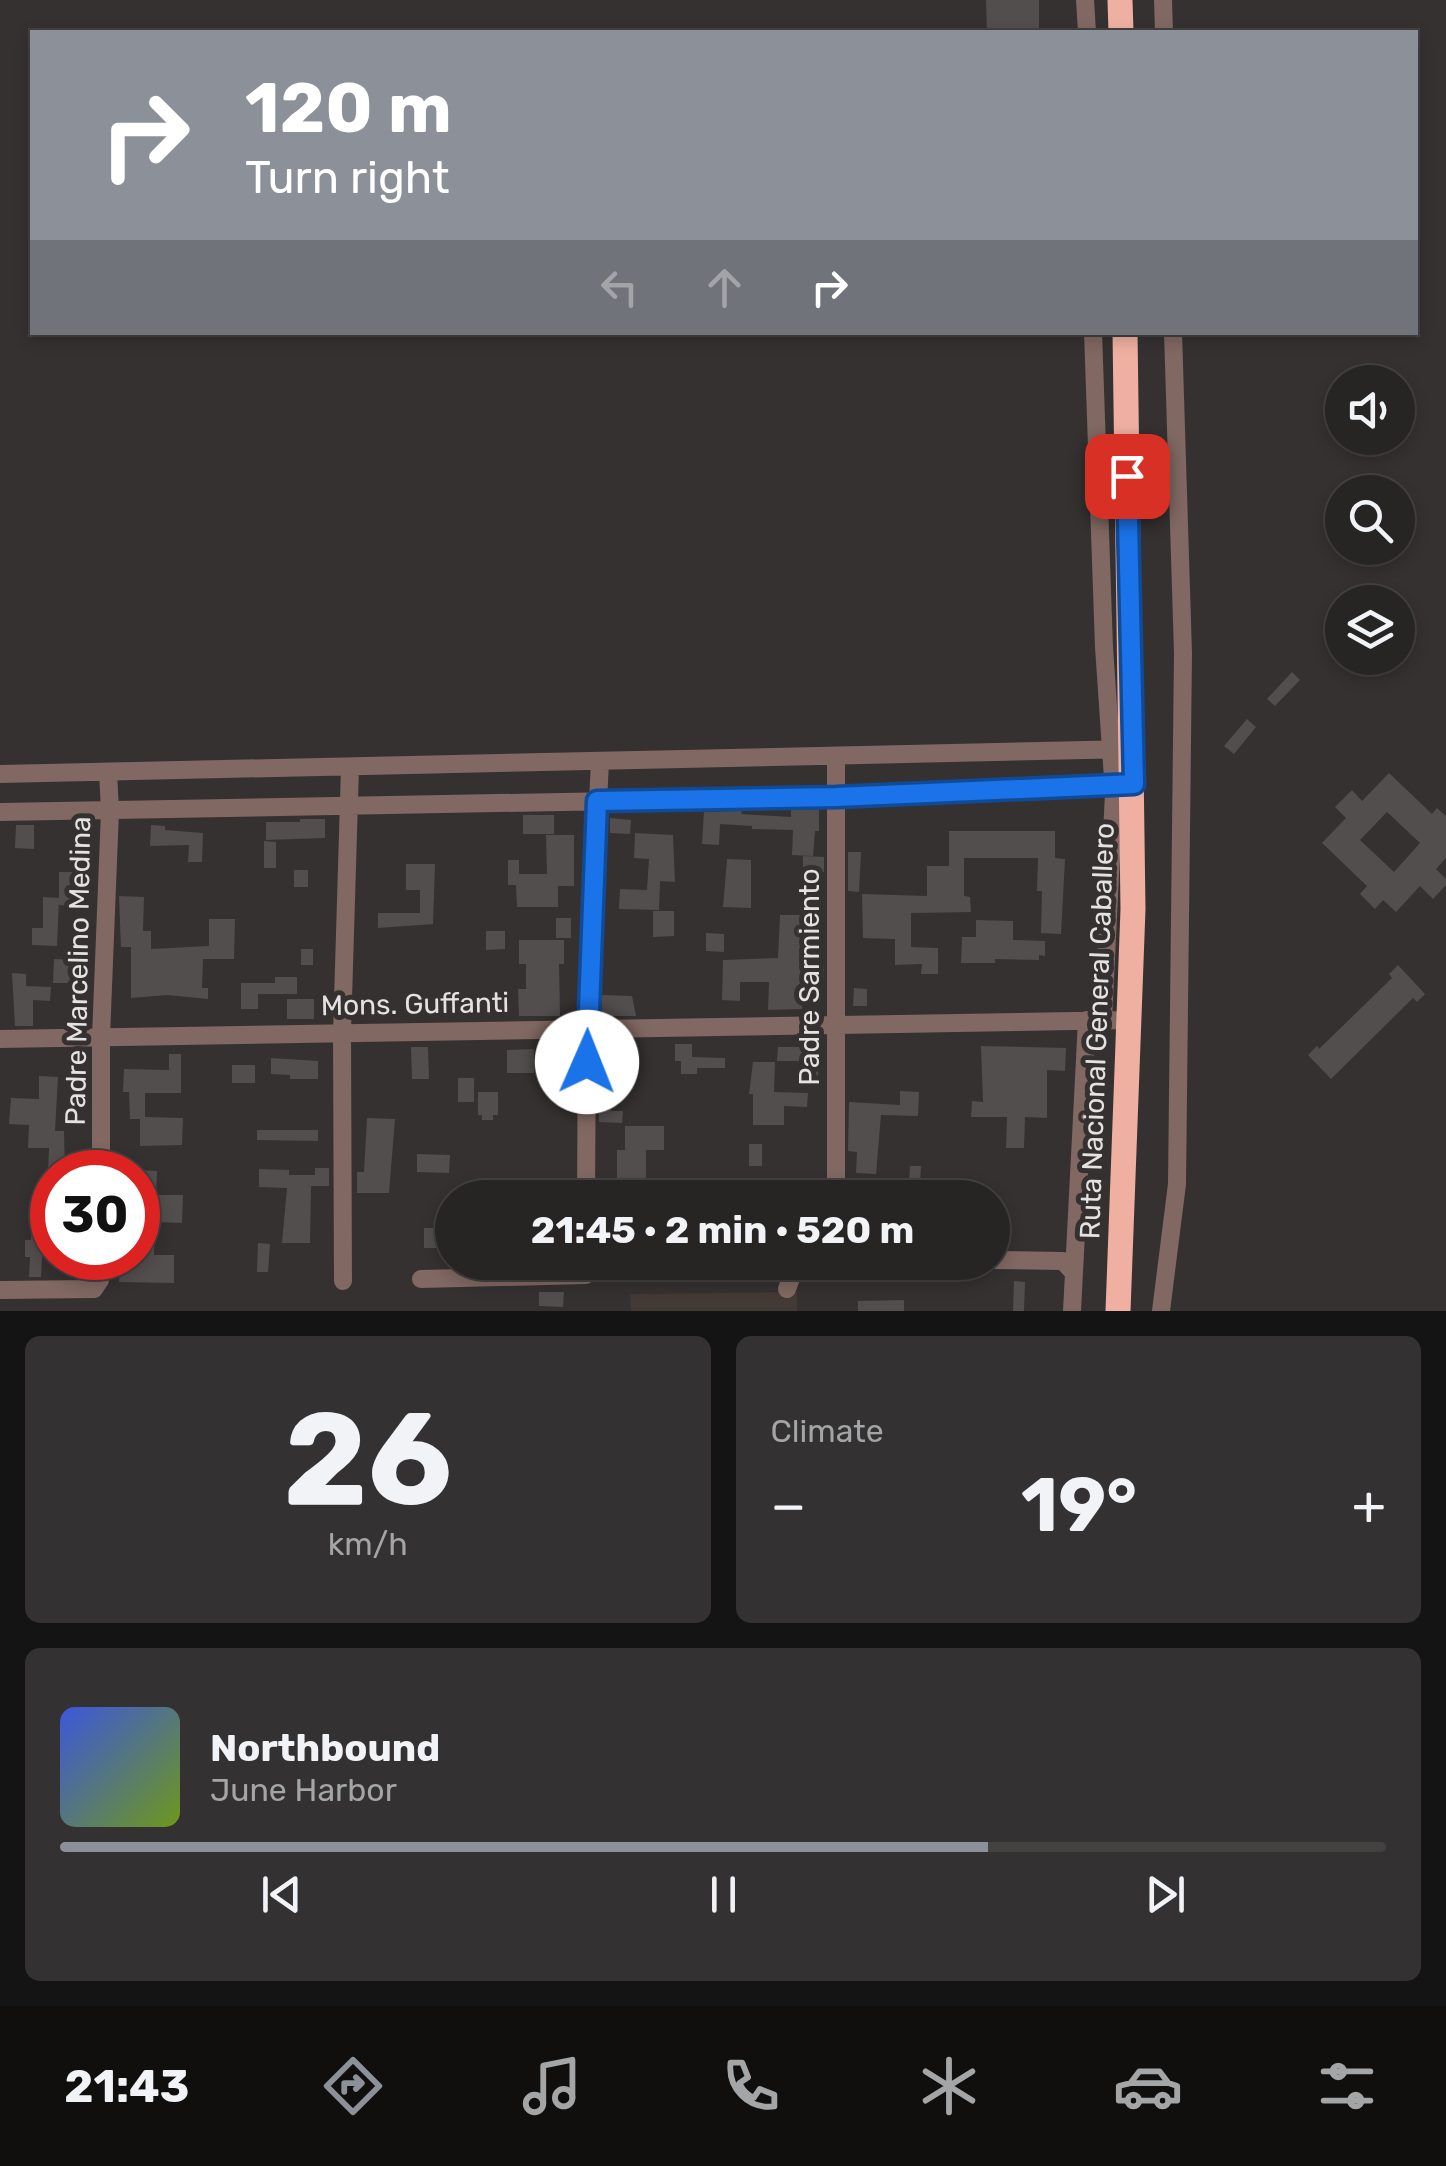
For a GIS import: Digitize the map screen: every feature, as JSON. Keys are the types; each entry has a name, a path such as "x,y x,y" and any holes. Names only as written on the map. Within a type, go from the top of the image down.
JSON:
{"highway":[{"path":"1120,0 1120,30"},
{"name":"Ruta Nacional General Caballero","path":"1118,1311 1131,1020 1122,749 1125,335"}],"street":[{"path":"1085,0 1087,30"},
{"path":"1163,0 1164,30"},
{"path":"0,774 1122,749 1103,628 1093,335"},
{"path":"1161,1311 1177,1184 1179,1046 1183,653 1173,335"},
{"name":"Padre Sarmiento","path":"836,757 836,1180"},
{"path":"586,1180 588,1029 600,761"},
{"path":"343,1281 342,1033 350,766"},
{"name":"Padre Marcelino Medina","path":"101,1150 108,772"},
{"path":"0,812 836,797 1124,784 1095,1020 1072,1311"},
{"name":"Mons. Guffanti","path":"0,1039 1131,1020"},
{"path":"1010,1260 1063,1261 1073,1272"},
{"path":"421,1279 435,1278"},
{"path":"0,1290 94,1289 100,1280"},
{"path":"787,1289 790,1280"}],"shaded area":[{"path":"797,1292 797,1311 631,1311 630,1294"}],"building":[{"path":"986,0 1039,0 1039,30 987,30"},
{"path":"1292,672 1300,680 1275,706 1267,699"},
{"path":"1247,719 1256,727 1234,754 1224,746"},
{"path":"1389,773 1432,814 1437,808 1446,816 1446,858 1436,869 1446,879 1446,885 1433,899 1420,886 1396,912 1383,900 1375,909 1360,894 1367,886 1322,843 1346,818 1335,807 1352,790 1362,801","holes":["1387,812 1420,843 1394,872 1360,840"]},
{"path":"791,810 819,810 813,856 792,855 793,830 720,824 719,845 702,844 704,812 742,811 741,814 791,817"},
{"path":"523,815 554,815 554,834 523,834"},
{"path":"610,818 631,820 630,834 610,833"},
{"path":"325,819 325,838 266,840 266,822"},
{"path":"16,825 34,825 34,849 15,848"},
{"path":"151,825 203,833 202,862 188,862 189,845 150,846"},
{"path":"949,831 1055,831 1055,858 1065,859 1061,934 1041,933 1038,858 964,858 964,896 970,897 971,912 911,913 911,947 938,948 938,974 921,974 922,964 895,965 895,939 863,938 862,894 927,896 927,866 949,866"},
{"path":"635,833 673,835 675,882 660,881 659,910 619,909 620,889 647,890 649,859 634,858"},
{"path":"546,835 574,835 574,886 558,886 558,907 517,907 516,885 508,885 508,860 519,860 519,874 547,874"},
{"path":"264,841 276,842 276,868 264,868"},
{"path":"848,852 861,852 859,892 848,891"},
{"path":"803,856 824,857 824,872 803,871"},
{"path":"727,859 751,860 751,908 723,907"},
{"path":"406,864 435,864 433,924 378,928 378,913 420,913 420,890 406,890"},
{"path":"294,870 308,870 308,887 294,887"},
{"path":"59,872 74,872 75,906 59,905"},
{"path":"119,896 144,897 143,931 151,931 151,949 209,946 209,919 235,919 234,959 203,959 202,988 208,988 208,999 167,995 131,998 131,947 121,947"},
{"path":"43,897 59,898 57,946 32,945 32,928 43,928"},
{"path":"653,911 674,911 674,936 653,937"},
{"path":"780,915 810,915 809,965 824,965 824,980 801,981 802,1009 768,1010 769,982 740,982 740,1001 722,1000 723,960 778,958"},
{"path":"556,918 571,918 571,938 556,938"},
{"path":"976,920 1013,921 1013,940 1045,941 1045,956 1039,955 1039,960 961,963 962,937 976,937"},
{"path":"486,931 505,931 505,949 486,950"},
{"path":"706,933 724,934 724,952 706,951"},
{"path":"519,940 564,940 564,964 559,964 560,1016 519,1016 518,989 526,989 526,964 519,964"},
{"path":"301,949 313,949 313,965 301,965"},
{"path":"54,959 79,960 73,983 53,983"},
{"path":"1398,965 1425,994 1417,1002 1413,998 1331,1079 1308,1055 1317,1046 1319,1049 1392,978 1389,974"},
{"path":"12,973 26,974 26,986 51,987 50,1001 33,1000 33,1026 15,1026"},
{"path":"275,977 297,977 297,994 258,994 258,1009 241,1009 241,983 275,983"},
{"path":"854,988 867,989 867,1006 853,1006"},
{"path":"602,995 632,996 636,1016 602,1016"},
{"path":"287,999 314,999 314,1019 287,1019"},
{"path":"803,1041 819,1041 818,1076 802,1076 802,1061 777,1061 778,1047 803,1047"},
{"path":"675,1044 692,1044 692,1057 725,1058 725,1068 697,1068 697,1074 681,1074 681,1061 675,1061"},
{"path":"556,1045 570,1045 567,1061 556,1061"},
{"path":"981,1046 1066,1048 1065,1071 1047,1070 1047,1118 1025,1117 1024,1148 1006,1148 1007,1117 971,1117 972,1101 983,1102"},
{"path":"411,1047 428,1047 429,1079 412,1079"},
{"path":"534,1049 534,1073 507,1073 507,1050"},
{"path":"169,1054 181,1054 181,1093 145,1093 145,1117 183,1118 182,1145 140,1146 140,1119 130,1119 129,1092 123,1092 124,1069 169,1070"},
{"path":"271,1058 318,1061 318,1079 271,1074"},
{"path":"602,1061 628,1062 628,1085 602,1085"},
{"path":"753,1062 775,1062 774,1092 808,1093 807,1107 784,1106 784,1125 753,1125 753,1094 749,1094"},
{"path":"232,1065 255,1065 255,1083 232,1083"},
{"path":"39,1076 58,1077 55,1131 64,1131 64,1150 28,1148 29,1125 9,1124 11,1098 39,1099"},
{"path":"458,1078 474,1078 474,1102 458,1102"},
{"path":"900,1091 919,1092 918,1116 881,1115 876,1174 856,1173 857,1152 848,1151 849,1102 900,1105"},
{"path":"478,1092 498,1092 498,1115 493,1115 493,1120 482,1120 482,1115 478,1115"},
{"path":"599,1101 611,1101 611,1111 623,1111 622,1123 599,1122"},
{"path":"367,1118 395,1119 389,1193 357,1193 357,1172 364,1172"},
{"path":"625,1126 664,1126 664,1150 646,1150 646,1180 617,1180 617,1150 625,1150"},
{"path":"257,1130 318,1130 318,1141 257,1140"},
{"path":"749,1144 762,1144 762,1166 749,1166"},
{"path":"417,1154 450,1155 449,1173 417,1172"},
{"path":"910,1166 921,1166 920,1180 909,1180"},
{"path":"315,1168 329,1168 329,1186 311,1186 310,1243 282,1243 287,1188 259,1187 259,1169 315,1175"},
{"path":"160,1195 183,1195 182,1223 160,1222"},
{"path":"424,1228 435,1228 435,1248 424,1248"},
{"path":"25,1240 30,1240 30,1257 25,1257"},
{"path":"258,1243 270,1244 268,1272 257,1272"},
{"path":"160,1255 174,1255 174,1283 119,1282 160,1280"},
{"path":"1014,1281 1025,1282 1024,1311 1013,1311"},
{"path":"539,1292 564,1292 563,1307 539,1306"},
{"path":"904,1300 904,1311 858,1311 858,1301"}],"route":[{"path":"587,1062 597,801 836,797 1134,784 1127,476"}]}
